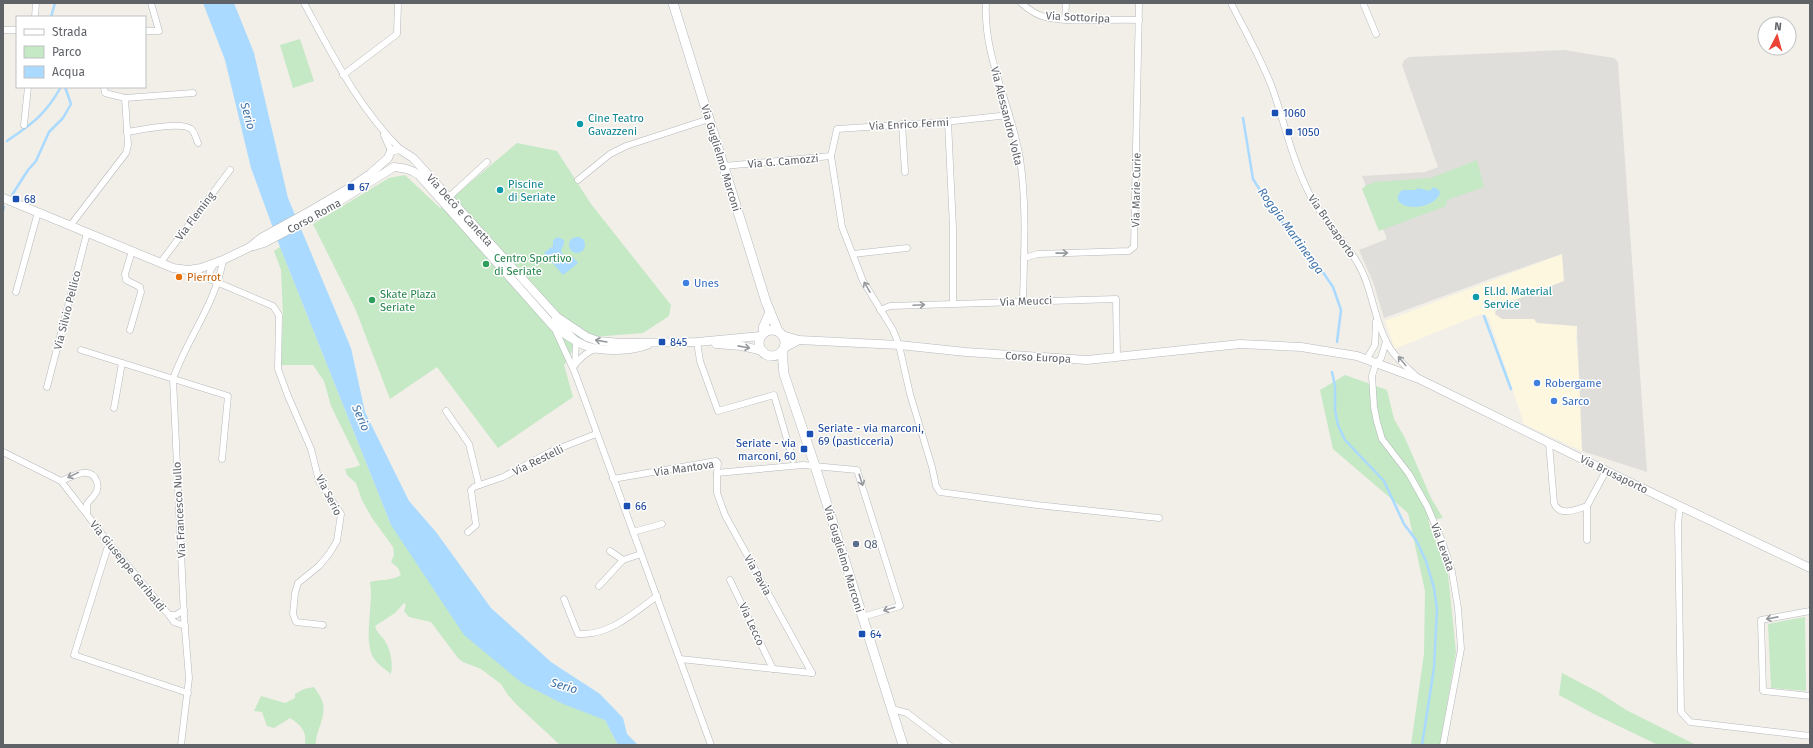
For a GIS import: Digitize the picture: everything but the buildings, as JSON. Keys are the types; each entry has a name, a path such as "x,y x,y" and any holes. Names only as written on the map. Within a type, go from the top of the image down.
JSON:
{"main road":[{"name":"Via Guglielmo Marconi","path":"673,3 770,312 780,333"},
{"path":"770,312 763,328 763,334 759,343 767,353 779,354 783,350 785,340 780,333"},
{"name":"Corso Europa","path":"763,334 771,330 780,333"},
{"name":"Via Guglielmo Marconi","path":"783,350 784,374 904,745"},
{"name":"Via Guglielmo Marconi","path":"767,353 784,374"}],"street":[{"path":"35,16 36,3"},
{"path":"146,31 158,31 151,3"},
{"name":"Via Decò e Canetta","path":"304,3 343,75 382,130 403,151 413,158 524,280 535,298 576,340 575,373"},
{"path":"343,75 397,34 398,3"},
{"name":"Via Alessandro Volta","path":"986,3 987,39 1010,115 1020,159 1023,202 1023,301"},
{"name":"Via Sottoripa","path":"1020,3 1034,13 1045,17 1065,19 1139,20"},
{"path":"1065,19 1066,3"},
{"path":"1139,3 1139,20"},
{"name":"Via Brusaporto","path":"1230,3 1258,55 1272,89 1298,169 1311,197 1357,262 1368,284 1376,316 1386,342 1404,364 1419,379"},
{"path":"1363,3 1376,34"},
{"name":"Via Marie Curie","path":"1024,258 1038,254 1129,251 1134,247 1139,20"},
{"path":"3,30 16,30"},
{"path":"24,125 28,88"},
{"path":"104,88 105,93 124,98 194,93"},
{"path":"70,226 126,153 128,145 124,98"},
{"name":"Via Enrico Fermi","path":"831,156 837,129 948,122 1010,115"},
{"path":"578,180 610,154 626,146 710,119"},
{"path":"948,122 954,228 953,303"},
{"path":"902,124 905,172"},
{"path":"127,132 172,126 188,127 193,130 198,143"},
{"name":"Via Decò e Canetta","path":"382,130 389,154"},
{"path":"396,149 403,151 406,161 397,167 390,164 389,154 396,149"},
{"name":"Corso Roma","path":"315,213 370,174 389,154"},
{"name":"Via G. Camozzi","path":"724,166 831,156 842,227 863,280 893,330 899,345 910,394 932,467 936,486 940,492 1052,507 1159,518"},
{"path":"448,198 487,162"},
{"name":"Via Decò e Canetta","path":"397,167 414,171 419,175 554,327 575,373 596,434 680,659 689,690 712,745"},
{"name":"Corso Roma","path":"3,198 173,268 188,270 201,268 219,262 263,241 397,167"},
{"name":"Via Fleming","path":"161,262 230,170"},
{"path":"16,292 38,212"},
{"name":"Via Silvio Pellico","path":"47,387 87,233"},
{"path":"853,254 907,248"},
{"path":"130,330 141,292 140,286 126,280 125,274 132,251"},
{"name":"Corso Roma","path":"161,262 196,266 219,262"},
{"path":"209,279 210,270 219,262"},
{"name":"Via Francesco Nullo","path":"181,745 189,678 172,379 218,284 219,262"},
{"path":"188,270 218,284"},
{"name":"Corso Europa","path":"524,280 557,317 587,337 598,341 697,342 742,346 767,353"},
{"name":"Via Serio","path":"218,284 273,306 279,315 278,369 311,449 319,481 341,514 337,541 319,566 298,583 295,593 293,614 296,622 323,625"},
{"name":"Via Meucci","path":"880,310 890,306 953,303 1116,299 1117,356"},
{"name":"Via Brusaporto","path":"1366,360 1375,346 1376,316"},
{"name":"Corso Europa","path":"554,327 586,346 599,349 637,348 654,342"},
{"name":"Corso Europa","path":"780,333 799,340 899,345 966,352 1087,360 1240,344 1277,345"},
{"name":"Corso Europa","path":"697,342 763,334"},
{"path":"783,350 799,340"},
{"path":"697,342 700,362 718,411 774,395 793,460"},
{"path":"1376,363 1381,358 1386,342"},
{"name":"Via Brusaporto","path":"1277,345 1327,350 1376,363 1419,379 1606,471 1810,568"},
{"path":"575,365 583,355 591,350 599,349"},
{"path":"81,350 228,396 222,459"},
{"path":"114,408 122,363"},
{"name":"Via Levata","path":"1376,363 1372,376 1372,389 1374,407 1382,439 1409,474 1427,506 1442,541 1452,572 1458,608 1461,649 1443,745"},
{"path":"446,411 469,444 479,486 474,487 471,490 476,525 468,532"},
{"name":"Via Restelli","path":"479,486 503,477 550,452 596,434"},
{"path":"1549,443 1554,504 1556,509 1560,511 1572,511 1587,506"},
{"name":"Via Giuseppe Garibaldi","path":"3,452 61,481 109,543 174,622 185,626"},
{"name":"Via Mantova","path":"613,479 716,461 718,462 717,473 815,466 857,470 900,606 862,617"},
{"path":"1587,540 1587,506 1606,471"},
{"name":"Via Giuseppe Garibaldi","path":"61,481 79,472 90,474 95,478 97,489 96,494 87,504 88,516"},
{"name":"Via Pavia","path":"717,473 718,493 726,515 812,673 773,669"},
{"path":"1680,506 1678,524 1681,712 1690,722 1810,736"},
{"path":"633,532 662,524"},
{"path":"109,543 74,655 188,693"},
{"path":"610,551 623,560"},
{"path":"599,586 623,560 641,554"},
{"name":"Via Lecco","path":"730,580 773,669"},
{"path":"564,599 578,634 588,634 622,623 657,596"},
{"path":"169,615 176,615 184,610"},
{"path":"1810,611 1761,620 1763,691 1810,696"},
{"path":"680,659 773,669"},
{"path":"892,709 908,713 949,745"}],"shaded area":[{"path":"1564,50 1614,58 1618,62 1647,472 1582,451 1577,326 1537,323 1534,319 1502,319 1495,314 1497,307 1564,281 1562,254 1384,318 1373,282 1359,250 1387,239 1362,176 1425,172 1438,167 1402,65 1404,60 1409,57"},
{"path":"1562,254 1564,281 1497,307 1495,314 1534,319 1537,323 1577,326 1576,338 1584,443 1582,451 1524,424 1489,318 1481,314 1395,349 1385,321"}],"green space":[{"path":"300,39 314,81 293,88 280,45"},
{"name":"Centro Sportivo di Seriate","path":"517,143 557,151 591,204 671,305 669,316 643,333 580,338 564,365 573,397 498,448 437,367 390,399 355,308 313,224 389,178 405,175 440,208"},
{"path":"1477,160 1484,187 1447,200 1446,206 1379,231 1362,189 1365,186 1375,182 1431,178"},
{"path":"280,247 391,525 587,712 605,720 618,745 560,745 517,705 501,684 481,669 463,662 458,658 431,622 409,617 404,611 406,605 404,603 395,613 375,626 389,650 392,662 391,674 374,659 370,649 369,640 371,600 370,582 390,579 401,575 398,568 391,562 394,555 393,547 372,518 362,500 356,483 347,475 345,469 360,465 331,406 324,381 313,365 281,365 283,316 281,270 274,251"},
{"path":"1345,375 1387,390 1394,419 1405,438 1431,498 1443,518 1428,520 1448,574 1456,652 1440,745 1411,745 1424,654 1425,591 1408,513 1333,449 1320,390"},
{"path":"1805,617 1806,691 1771,688 1768,624"},
{"path":"1562,673 1600,693 1626,710 1696,745 1658,745 1594,714 1559,695"},
{"path":"314,687 321,697 323,706 316,745 305,745 304,732 297,723 290,718 274,728 267,726 262,712 254,711 261,696 285,703 295,698 295,694 304,689"}],"water":[{"name":"Serio","path":"203,3 234,3 254,53 288,198 351,348 365,412 409,501 436,532 491,608 551,662 600,694 623,718 627,734 638,745 618,745 605,720 563,704 522,683 464,635 391,525 280,247 251,168 225,60"},
{"path":"1433,187 1439,190 1440,194 1434,201 1427,205 1410,207 1403,205 1399,201 1398,196 1402,190 1415,190 1418,188 1430,191"},
{"path":"558,237 564,240 561,250 562,254 573,257 578,263 563,275 544,253 553,246 553,240"},
{"path":"574,237 580,237 585,242 583,251 580,253 574,253 569,248 569,242"}],"waterway":[{"path":"51,16 55,3"},
{"path":"7,141 38,118 44,112 60,88"},
{"path":"12,195 28,170 36,161 49,132 63,118 71,104 65,88"},
{"name":"Roggia Martinenga","path":"1243,118 1253,179 1294,238 1316,262 1333,287 1341,310 1337,342"},
{"path":"1484,316 1511,389"},
{"name":"Roggia Martinenga","path":"1332,372 1335,386 1335,410 1338,425 1345,440 1384,481 1404,524 1416,540 1426,561 1434,588 1437,609 1434,668 1422,745"}],"place":[{"name":"1060","path":"1275,113"},
{"name":"Cine Teatro Gavazzeni","path":"580,124"},
{"name":"1050","path":"1289,132"},
{"name":"67","path":"351,187"},
{"name":"Piscine di Seriate","path":"500,190"},
{"name":"68","path":"16,199"},
{"name":"Centro Sportivo di Seriate","path":"486,264"},
{"name":"Pierrot","path":"179,277"},
{"name":"Unes","path":"686,283"},
{"name":"El.Id. Material Service","path":"1476,297"},
{"name":"Skate Plaza Seriate","path":"372,300"},
{"name":"845","path":"662,342"},
{"name":"Robergame","path":"1537,383"},
{"name":"Sarco","path":"1554,401"},
{"name":"Seriate - via marconi, 69 (pasticceria)","path":"810,434"},
{"name":"Seriate - via marconi, 60","path":"804,449"},
{"name":"66","path":"627,506"},
{"name":"Q8","path":"856,544"},
{"name":"64","path":"862,634"}]}
